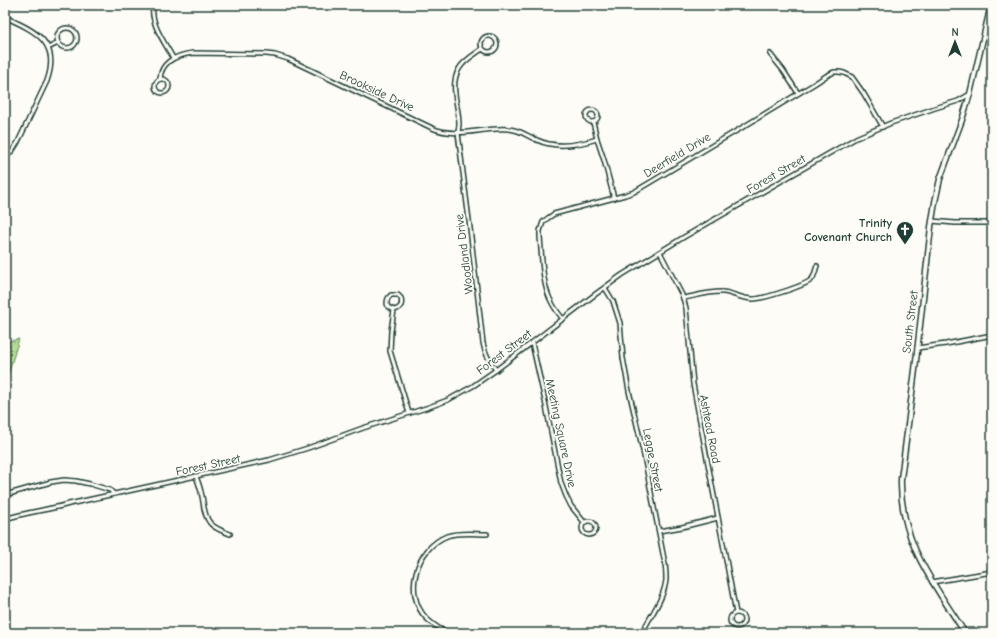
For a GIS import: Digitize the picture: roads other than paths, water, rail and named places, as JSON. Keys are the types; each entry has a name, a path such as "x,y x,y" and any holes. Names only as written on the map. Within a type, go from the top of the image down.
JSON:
{"street":[{"path":"153,5 153,14 156,26 173,58 162,71 160,79 156,82 155,87 158,92 163,93 168,89 168,84 165,80 160,79"},
{"name":"South Street","path":"965,633 922,566 911,541 904,516 901,492 901,473 934,202 940,180 970,94 991,5"},
{"path":"5,17 28,28 44,41 48,48 51,68 47,81 18,142 5,158"},
{"path":"64,29 72,29 77,34 77,43 72,48 63,48 58,43 58,35 60,31 64,29"},
{"path":"486,36 494,38 497,44 494,50 487,52 482,49 480,44 482,39 486,36"},
{"path":"48,48 58,43"},
{"name":"Woodland Drive","path":"482,49 469,58 459,69 454,87 459,124 458,133 483,343 487,358 496,370"},
{"name":"Brookside Drive","path":"173,58 193,53 276,55 288,59 436,130 458,133 510,129 542,142 555,145 576,144 597,139"},
{"path":"770,54 783,69 798,93"},
{"name":"Deerfield Drive","path":"563,319 551,303 546,287 540,237 542,225 554,214 625,195 638,190 828,74 837,72 844,73 852,77 882,127"},
{"name":"Forest Street","path":"5,519 26,513 275,459 363,428 438,404 473,386 496,370 629,271 840,147 860,136 882,127 954,103 970,94"},
{"path":"591,109 596,111 598,115 597,119 593,122 588,121 586,116 587,112 591,109"},
{"path":"593,122 614,198"},
{"path":"932,220 955,223 992,223"},
{"name":"Ashtead Road","path":"660,252 683,298 693,384 736,612"},
{"path":"683,298 708,293 723,292 753,299 770,296 813,279 816,266"},
{"name":"Legge Street","path":"605,288 613,301 620,323 623,358 629,391 642,444 665,564 666,580 661,596 642,633"},
{"path":"391,295 398,295 402,298 402,305 399,309 394,310 388,307 388,299 391,295"},
{"path":"394,310 390,351 409,413"},
{"path":"917,348 992,335"},
{"name":"Meeting Square Drive","path":"532,343 561,483 568,501 574,511 584,522"},
{"path":"196,476 206,514 210,523 216,528 230,534"},
{"path":"5,495 51,482 64,480 90,484 110,490 114,494"},
{"path":"659,531 718,518"},
{"name":"Meeting Square Drive","path":"589,521 594,523 596,528 593,534 588,535 583,533 582,528 584,522 589,521"},
{"path":"446,633 426,618 418,604 415,595 415,586 416,574 419,565 430,548 438,541 448,536 458,534 487,534"},
{"path":"932,582 992,572"},
{"name":"Ashtead Road","path":"736,612 744,616 744,622 737,627 730,622 731,616 736,612"}],"place":[{"name":"Trinity Covenant Church","path":"905,245"}]}
